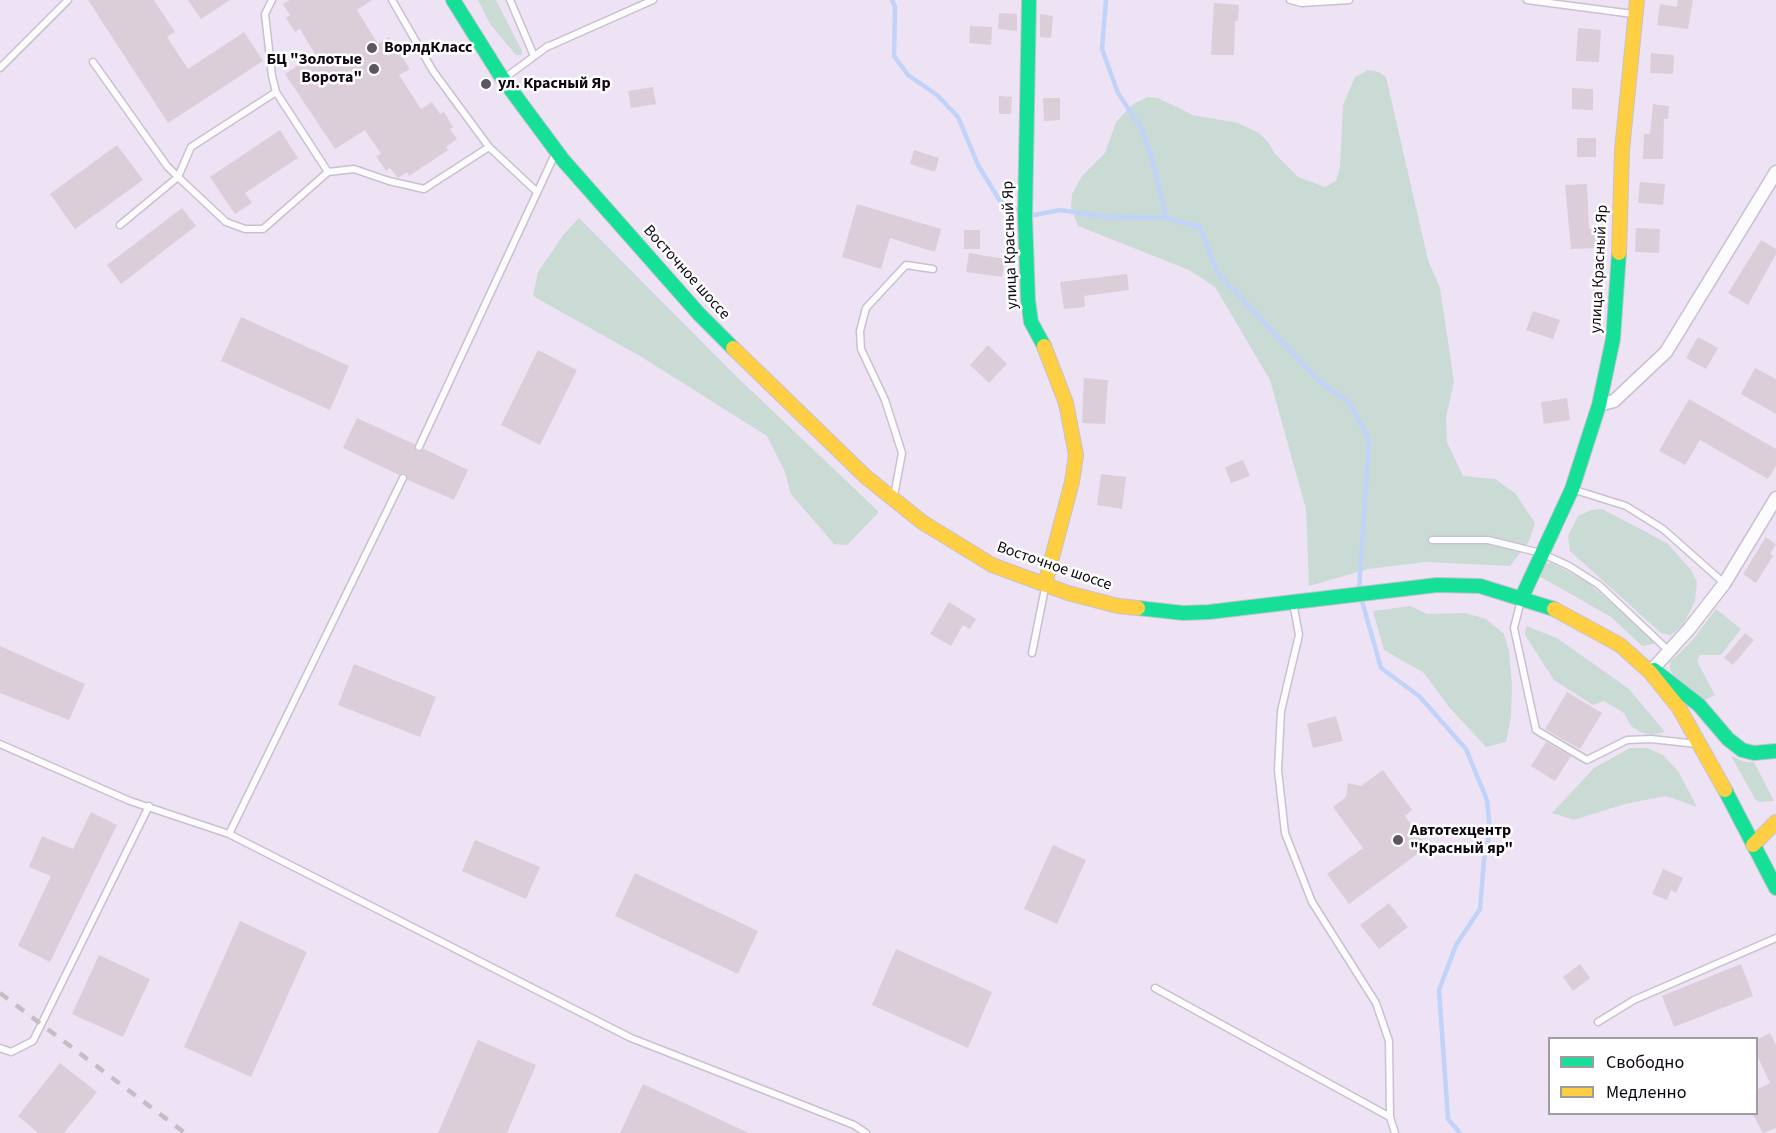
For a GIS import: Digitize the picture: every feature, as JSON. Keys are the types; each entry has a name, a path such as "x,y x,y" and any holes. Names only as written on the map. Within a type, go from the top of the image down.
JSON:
{"main road":[{"name":"Восточное шоссе","path":"453,0 503,79 556,151 699,314 866,477 922,522 992,565 1091,600 1150,610 1183,613 1294,604 1437,585 1480,585 1522,597 1567,614 1620,645 1651,671 1679,708 1702,745 1776,888"},
{"name":"улица Красный Яр","path":"1029,0 1024,217 1028,300 1031,322 1051,358 1066,403 1076,455 1072,482 1045,584"},
{"name":"улица Красный Яр","path":"1522,597 1572,489 1599,405 1613,339 1618,292 1622,150 1636,0"},
{"path":"1651,671 1699,705 1728,739 1742,750 1755,753 1776,751"},
{"path":"1753,845 1776,822"}],"street":[{"path":"1599,405 1614,401 1666,352 1776,172"},
{"path":"1651,671 1724,584 1776,498"}],"lane":[{"path":"0,68 68,0"},
{"path":"272,0 265,14 276,92 328,172"},
{"path":"392,0 433,71 489,147 537,192"},
{"path":"510,0 534,56"},
{"path":"503,79 549,45 653,0"},
{"path":"1290,0 1302,3 1349,0"},
{"path":"1527,0 1634,14"},
{"path":"93,62 167,166 226,222 245,229 263,229 328,172 354,170 424,189 489,147"},
{"path":"120,225 178,177 191,147 276,92"},
{"path":"419,447 556,151"},
{"path":"893,499 902,453 885,400 861,349 860,332 866,308 906,265 933,268"},
{"path":"229,834 403,478"},
{"path":"1572,489 1626,506 1664,529 1724,584"},
{"path":"1432,540 1488,540 1541,553 1599,585 1670,651"},
{"path":"1032,652 1045,584"},
{"path":"1522,597 1514,628 1536,730 1587,760 1627,741 1652,739 1702,745"},
{"path":"1294,604 1299,635 1281,711 1278,770 1285,833 1312,902 1376,1003 1389,1041 1390,1117 1395,1133"},
{"path":"0,744 130,801 229,834 631,1038 854,1125 866,1133"},
{"path":"0,1048 11,1052 33,1041 149,806"},
{"path":"1598,1022 1634,1000 1776,938"},
{"path":"1155,988 1390,1117"}],"shaded area":[{"path":"478,0 496,0 522,55 516,55 490,24"},
{"path":"1368,70 1379,72 1386,77 1428,260 1440,288 1454,382 1446,417 1447,442 1463,476 1495,479 1515,493 1535,523 1529,541 1510,566 1426,562 1368,569 1309,586 1306,509 1270,380 1215,287 1189,270 1078,226 1071,208 1072,194 1082,176 1105,153 1116,122 1133,104 1148,97 1158,98 1193,115 1238,123 1259,133 1275,154 1298,177 1325,187 1336,181 1340,167 1343,105 1355,77"},
{"path":"579,218 737,377 879,512 847,545 834,544 791,494 785,472 767,436 640,356 533,296 538,272 564,234"},
{"path":"1602,509 1667,543 1691,570 1697,582 1695,601 1683,625 1671,635 1661,633 1570,551 1568,536 1578,516 1591,510"},
{"path":"1552,563 1587,582 1658,643 1642,646 1611,617 1539,576 1537,564"},
{"path":"1410,606 1427,614 1465,613 1486,619 1504,634 1509,651 1512,685 1511,717 1506,742 1486,747 1449,707 1424,673 1384,650 1373,611"},
{"path":"1716,609 1741,629 1721,655 1700,655 1697,661 1715,695 1703,701 1680,683 1670,670 1670,662 1691,642"},
{"path":"1526,626 1557,638 1629,689 1665,732 1651,735 1640,732 1631,726 1624,713 1604,701 1593,705 1554,680 1525,635"},
{"path":"1630,748 1647,748 1663,755 1678,771 1697,807 1666,796 1625,804 1574,820 1552,813 1594,768"},
{"path":"1731,756 1745,762 1754,762 1774,801 1760,802 1755,799"}],"building":[{"path":"88,0 154,0 175,32 167,37 188,69 244,32 263,61 168,123"},
{"path":"188,0 230,0 201,19"},
{"path":"290,0 372,0 357,10 378,44 389,37 410,69 399,75 421,109 432,102 440,114 444,112 453,127 450,129 457,139 446,147 448,150 409,176 407,172 398,178 390,168 386,171 376,156 381,154 365,130 335,149 285,74 315,54 300,29 295,32 286,18 290,15 283,4"},
{"path":"1678,0 1693,0 1688,29 1657,25 1660,4 1677,7"},
{"path":"1214,3 1239,5 1238,21 1235,21 1234,55 1211,55"},
{"path":"999,13 1017,14 1017,31 998,29"},
{"path":"1040,14 1053,16 1051,38 1040,37"},
{"path":"970,26 992,27 991,45 969,43"},
{"path":"1578,28 1601,30 1599,62 1576,61"},
{"path":"1651,53 1674,55 1673,74 1650,73"},
{"path":"653,87 656,104 631,108 628,91"},
{"path":"1572,88 1593,89 1593,110 1572,109"},
{"path":"999,96 1012,97 1011,114 999,114"},
{"path":"1043,98 1060,98 1060,120 1044,121"},
{"path":"1653,104 1669,106 1668,119 1664,119 1663,159 1643,159 1644,134 1650,134"},
{"path":"280,130 298,158 245,193 252,203 235,214 210,177"},
{"path":"1577,138 1596,138 1596,157 1577,157"},
{"path":"117,145 143,180 75,229 50,194"},
{"path":"914,150 939,158 935,172 910,164"},
{"path":"1640,182 1665,184 1663,205 1638,203"},
{"path":"1587,184 1589,229 1598,228 1599,248 1571,249 1565,185"},
{"path":"857,204 941,229 935,252 890,238 881,269 842,257"},
{"path":"182,208 196,226 121,284 107,265"},
{"path":"1636,228 1660,229 1659,253 1635,252"},
{"path":"964,230 980,230 980,249 964,249"},
{"path":"1761,240 1776,249 1776,254 1748,305 1728,293"},
{"path":"969,253 1005,259 1002,277 966,272"},
{"path":"1127,274 1129,290 1084,296 1085,307 1064,309 1060,282"},
{"path":"1533,311 1560,320 1553,339 1526,330"},
{"path":"241,317 349,366 330,410 221,361"},
{"path":"1698,337 1718,348 1706,369 1686,358"},
{"path":"988,345 1007,364 989,383 970,365"},
{"path":"538,350 577,370 540,445 501,425"},
{"path":"1755,368 1776,379 1776,414 1741,394"},
{"path":"1084,378 1108,380 1105,424 1082,423"},
{"path":"1567,398 1570,420 1544,424 1541,402"},
{"path":"1689,399 1776,449 1776,466 1768,479 1700,440 1685,465 1659,451"},
{"path":"357,418 414,444 417,452 424,449 468,470 454,500 408,480 405,473 399,475 343,448"},
{"path":"1243,460 1250,476 1231,483 1225,467"},
{"path":"1101,474 1126,477 1122,509 1097,505"},
{"path":"1766,537 1776,544 1770,554 1773,556 1756,583 1743,574"},
{"path":"949,602 976,619 970,629 963,625 951,646 930,634"},
{"path":"1745,633 1754,640 1733,665 1724,658"},
{"path":"0,646 85,684 69,720 0,693"},
{"path":"354,664 436,697 420,737 338,705"},
{"path":"1567,692 1602,713 1580,749 1545,729"},
{"path":"1336,716 1343,741 1313,748 1307,724"},
{"path":"1546,742 1571,756 1555,781 1531,766"},
{"name":"Автотехцентр \"Красный яр\"","path":"1383,770 1412,810 1405,816 1427,847 1349,904 1327,874 1363,848 1333,807 1346,797 1348,783 1361,786"},
{"path":"91,812 117,825 50,962 18,946 51,876 29,867 42,836 73,849"},
{"path":"475,840 540,867 526,899 462,871"},
{"path":"1053,845 1086,860 1057,924 1024,909"},
{"path":"1663,869 1683,878 1676,893 1671,890 1667,900 1652,894"},
{"path":"635,873 758,931 738,974 615,916"},
{"path":"1389,903 1408,927 1379,949 1360,925"},
{"path":"240,921 307,952 251,1077 184,1047"},
{"path":"896,949 992,992 968,1048 872,1005"},
{"path":"99,955 150,979 123,1037 72,1014"},
{"path":"1580,964 1590,978 1573,991 1563,977"},
{"path":"1741,964 1753,996 1674,1027 1662,996"},
{"path":"1770,1033 1776,1045 1776,1128 1763,1133 1753,1115 1758,1115 1758,1089 1770,1083 1758,1057 1758,1039"},
{"path":"478,1040 536,1065 507,1133 438,1133"},
{"path":"60,1063 97,1092 64,1133 38,1133 18,1116"},
{"path":"643,1084 749,1133 620,1133"}],"waterway":[{"path":"892,0 895,7 894,56 908,75 937,95 958,117 978,165 1000,201 1022,212"},
{"path":"1106,0 1102,49 1118,93 1142,129 1153,162 1166,218 1200,227 1217,272 1317,379 1350,404 1369,439 1359,590"},
{"path":"1029,216 1060,210 1108,217 1166,218"},
{"path":"1362,601 1381,668 1419,696 1466,749 1487,800 1490,831 1484,860 1480,909 1456,945 1439,990 1448,1119 1460,1133"}],"railway":[{"path":"0,993 185,1133"}],"traffic: fast":[{"path":"453,0 500,75 563,160 699,314 733,348"},
{"path":"1029,0 1025,217 1028,300 1031,322 1044,346"},
{"path":"1522,597 1572,489 1599,405 1613,339 1619,253"},
{"path":"1138,608 1183,613 1209,612 1437,585 1480,586 1554,609"},
{"path":"1654,670 1699,705 1728,739 1742,750 1754,753 1776,751"},
{"path":"1725,790 1776,888"}],"traffic: slow":[{"path":"1619,253 1622,150 1637,0"},
{"path":"1044,346 1066,403 1076,455 1072,482 1045,584"},
{"path":"733,348 866,477 922,522 992,565 1068,593 1118,606 1138,608"},
{"path":"1554,609 1620,645 1650,672 1679,708 1725,790"},
{"path":"1753,845 1776,822"}],"place":[{"name":"ВорлдКласс","path":"372,48"},
{"name":"БЦ \"Золотые Ворота\"","path":"374,69"},
{"name":"ул. Красный Яр","path":"486,84"},
{"name":"Автотехцентр \"Красный яр\"","path":"1398,840"}]}
